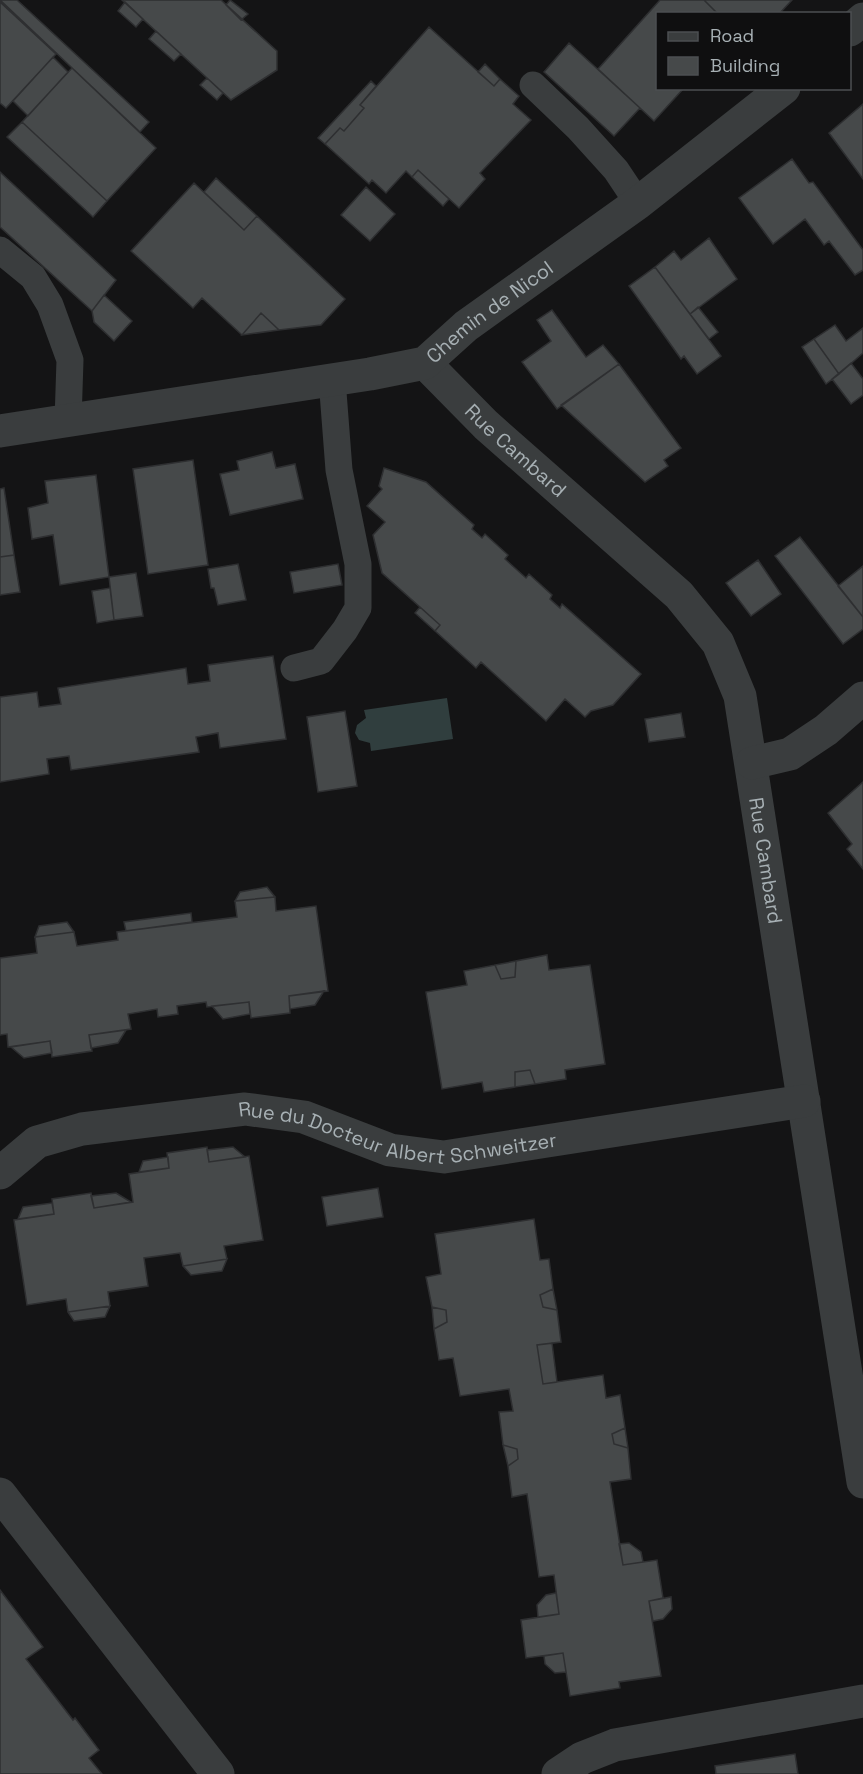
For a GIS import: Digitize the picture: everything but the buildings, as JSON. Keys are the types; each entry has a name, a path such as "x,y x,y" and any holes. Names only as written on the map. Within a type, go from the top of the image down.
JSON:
{"street":[{"path":"851,28 863,19"},
{"name":"Chemin de Nicol","path":"0,431 370,374 425,363 474,320 638,203 781,90"},
{"name":"Rue Cambard","path":"425,363 486,425 679,595 718,643 740,696 804,1101 859,1421 863,1482"},
{"path":"752,763 790,754 826,730 863,698"},
{"name":"Rue du Docteur Albert Schweitzer","path":"0,1173 37,1142 82,1128 245,1109 304,1117 390,1150 444,1157 804,1101"},
{"path":"0,1494 218,1774"},
{"path":"558,1774 582,1758 615,1745 863,1701"}],"lane":[{"path":"533,85 578,128 616,170 638,203"},
{"path":"0,250 33,277 50,305 70,360 68,421"},
{"path":"294,668 321,661 358,608 357,564 339,470 332,379"}],"shaded area":[{"path":"447,698 453,739 371,751 370,743 359,740 355,733 357,725 366,718 364,710"}]}
